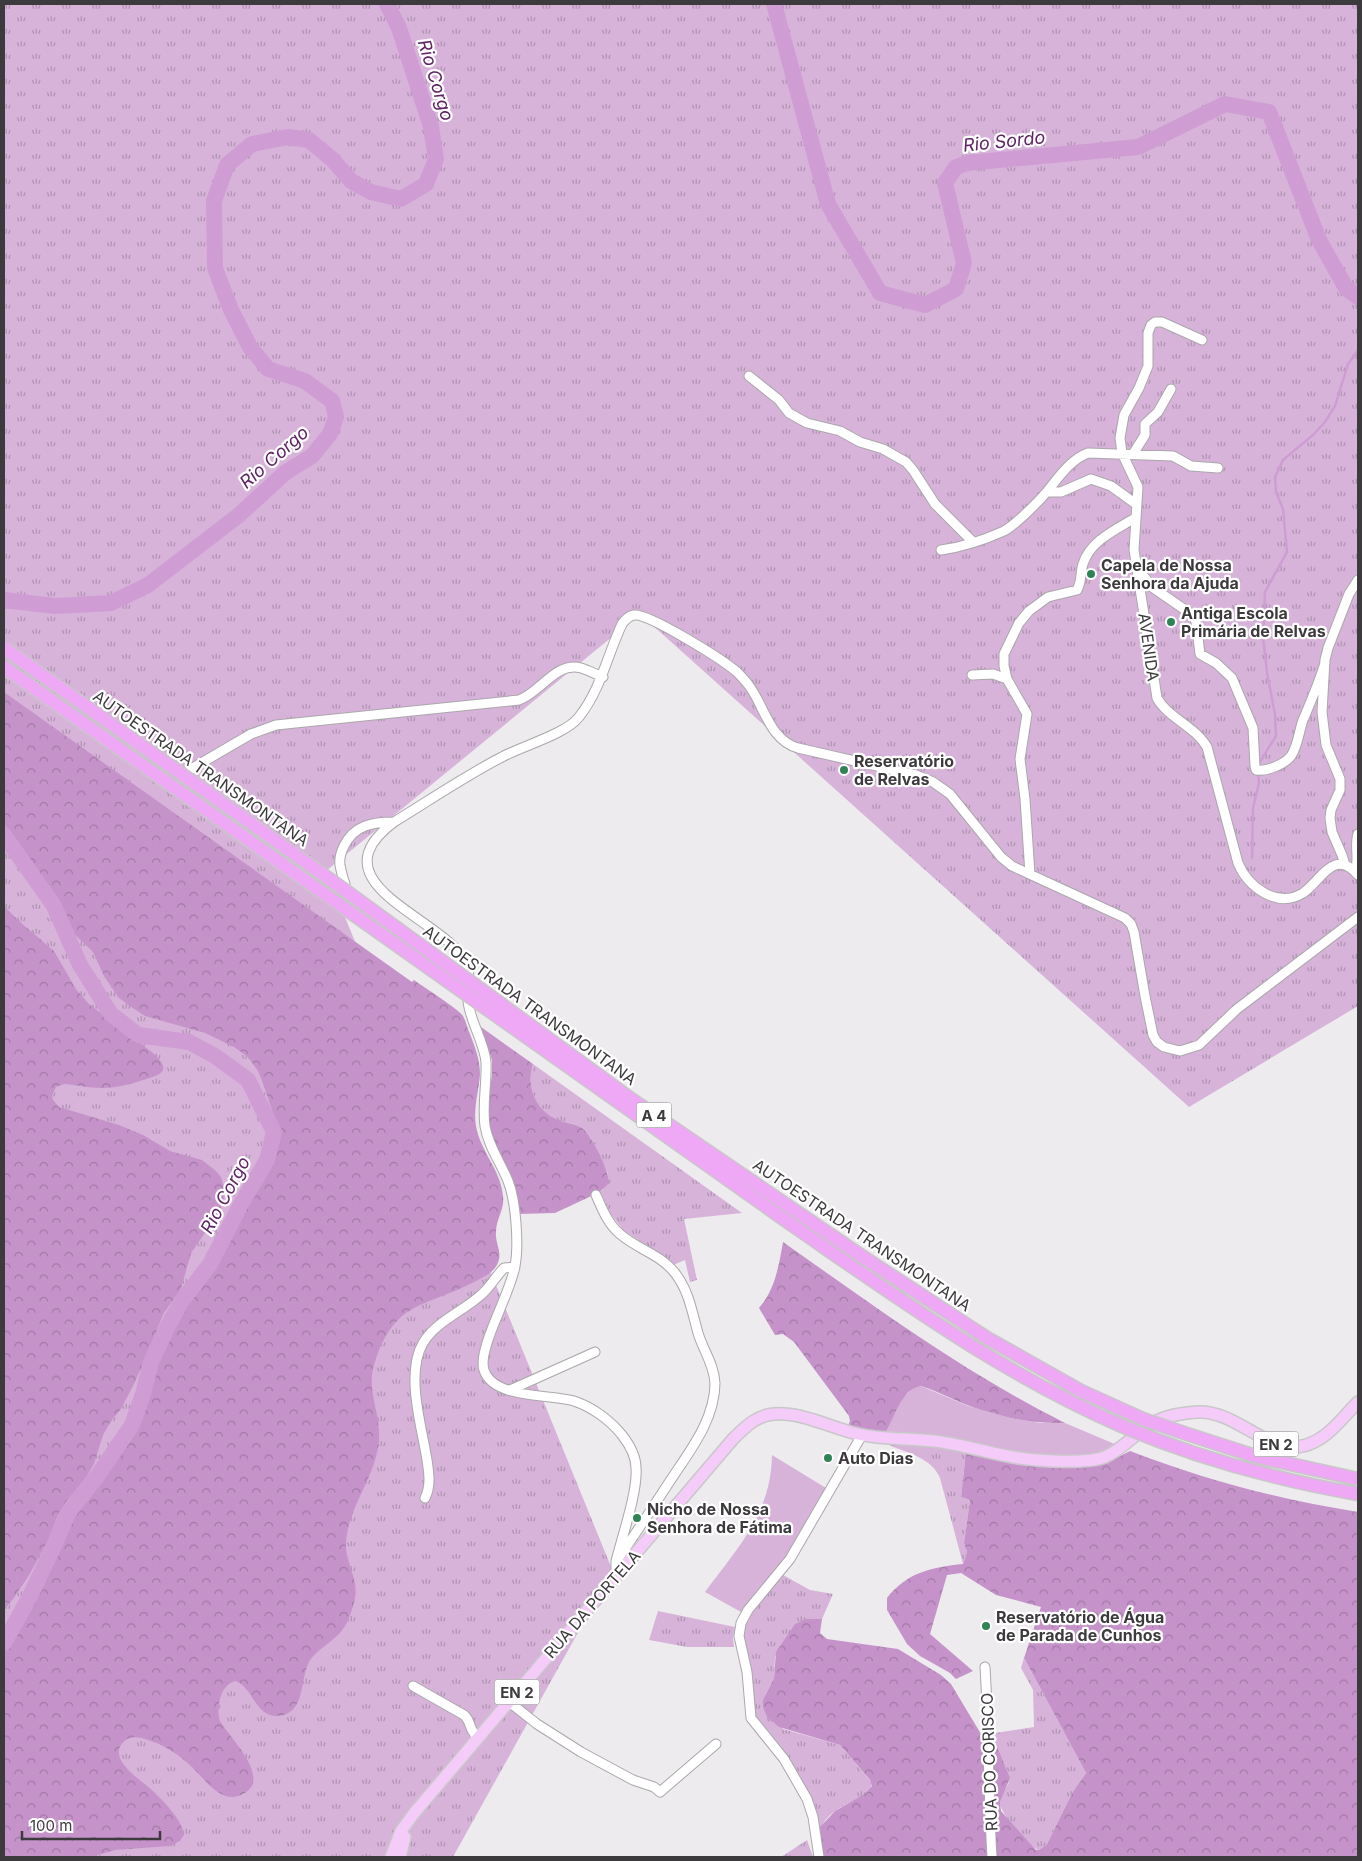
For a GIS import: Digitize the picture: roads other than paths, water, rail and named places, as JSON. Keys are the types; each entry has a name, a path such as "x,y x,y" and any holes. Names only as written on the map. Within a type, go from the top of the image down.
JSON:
{"highway":[{"name":"AUTOESTRADA TRANSMONTANA","path":"4,648 342,888 631,1099 862,1257 987,1338 1081,1390 1151,1422 1258,1457 1358,1479"},
{"name":"AUTOESTRADA TRANSMONTANA","path":"4,667 792,1225 902,1301 977,1348 1078,1405 1149,1437 1239,1467 1302,1483 1358,1494"}],"main road":[{"name":"RUA DA PORTELA","path":"391,1857 401,1831 414,1812 508,1701 618,1566 733,1439 755,1420 767,1415 789,1415 862,1435 940,1442 1020,1458 1091,1460 1111,1454 1157,1421 1183,1414 1207,1412 1232,1420 1271,1442 1298,1447 1314,1442 1322,1437 1358,1402"},
{"name":"RUA DA PORTELA","path":"400,1857 414,1812"}],"street":[{"path":"1122,453 1120,436 1122,418 1139,388 1148,366 1150,326 1155,322 1162,322 1202,340"},
{"path":"748,376 779,400 789,413 806,423 838,431 860,442 883,448 906,462 914,470 935,504 973,542"},
{"path":"1133,454 1145,435 1145,424 1158,412 1172,389"},
{"path":"941,550 973,542 1008,529 1047,492 1064,470 1080,457 1090,453 1173,456 1191,466 1218,468"},
{"name":"AVENIDA","path":"1122,453 1138,487 1134,518 1134,546 1157,698 1165,708 1194,730 1205,742 1210,752 1236,858 1243,874 1250,883 1270,896 1279,898 1295,896 1304,892 1329,868 1344,865"},
{"path":"1047,492 1061,492 1091,479 1116,489 1136,504"},
{"path":"1030,874 1026,807 1020,759 1027,714 1007,678 1004,664 1005,651 1025,615 1048,598 1077,590 1084,562 1091,550 1102,537 1134,518"},
{"path":"1136,566 1152,587 1193,615 1196,622 1200,654 1216,663 1232,678 1253,728 1256,770 1261,771 1284,763 1292,754 1325,663 1332,636 1350,591 1358,580"},
{"path":"618,1566 636,1480 636,1462 628,1444 609,1422 581,1404 570,1400 510,1390 491,1382 485,1374 482,1362 484,1350 509,1289 515,1267 517,1247 511,1193 508,1181 486,1133 484,1112 486,1062 468,1001 466,964 459,953 448,942 380,890 371,877 368,855 374,842 383,831 394,822 500,758 570,726 580,716 603,677 625,621 635,615 651,619 722,662 741,676 751,688 776,734 786,743 798,748 916,775 933,782 953,798 1004,860 1129,921 1134,932 1154,1035 1157,1042 1164,1047 1176,1051 1186,1050 1199,1045 1237,1009 1358,917"},
{"path":"1325,663 1322,722 1326,745 1339,772 1341,783 1330,818 1344,865 1357,873"},
{"path":"191,769 251,734 276,724 516,701 529,696 568,667 580,668 603,677"},
{"path":"972,675 993,674 1007,678"},
{"path":"345,884 340,861 343,848 350,836 359,828 369,824 394,822"},
{"path":"1357,873 1356,845 1358,834"},
{"path":"596,1196 606,1216 616,1230 629,1241 659,1258 679,1278 690,1300 698,1333 712,1366 714,1378 713,1399 705,1423 618,1566"},
{"path":"425,1498 429,1484 428,1470 416,1397 416,1367 420,1350 429,1336 438,1327 483,1294 504,1268 515,1267"},
{"path":"510,1390 595,1352"},
{"path":"819,1857 814,1817 807,1799 784,1759 751,1718 747,1672 740,1646 739,1632 750,1606 790,1559 862,1435"},
{"name":"RUA DO CORISCO","path":"985,1667 992,1857"},
{"path":"413,1686 464,1715 472,1732 478,1737"},
{"path":"508,1701 537,1724 581,1752 633,1780 654,1787 660,1792 716,1744"}],"waterway":[{"name":"Rio Corgo","path":"4,600 55,606 111,603 148,585 239,515 286,472 312,456 330,434 336,417 332,401 305,381 268,369 250,347 231,310 215,268 214,201 227,165 252,144 288,137 309,140 333,160 351,181 371,192 401,199 426,184 436,159 431,127 399,28 387,4"},
{"name":"Rio Sordo","path":"774,4 828,204 880,293 925,305 956,289 964,263 945,183 956,167 968,163 1138,147 1225,104 1269,112 1319,240 1346,288 1358,297"},
{"path":"1258,765 1276,736 1275,714 1267,673 1263,636 1265,592 1287,552 1283,509 1276,492 1275,477 1283,460 1313,435 1325,422 1335,406 1348,364 1358,350"},
{"path":"1252,858 1253,808 1259,783 1258,773"},
{"name":"Rio Corgo","path":"4,835 54,906 80,965 111,1014 138,1035 189,1042 215,1056 248,1080 274,1132 267,1160 241,1204 210,1264 181,1302 168,1326 151,1362 143,1394 132,1425 98,1475 68,1513 29,1598 4,1643"}],"place":[{"name":"Capela de Nossa Senhora da Ajuda","path":"1091,574"},
{"name":"Antiga Escola Primária de Relvas","path":"1171,622"},
{"name":"Reservatório de Relvas","path":"844,770"},
{"name":"Auto Dias","path":"828,1458"},
{"name":"Nicho de Nossa Senhora de Fátima","path":"637,1518"},
{"name":"Reservatório de Água de Parada de Cunhos","path":"986,1626"}]}
